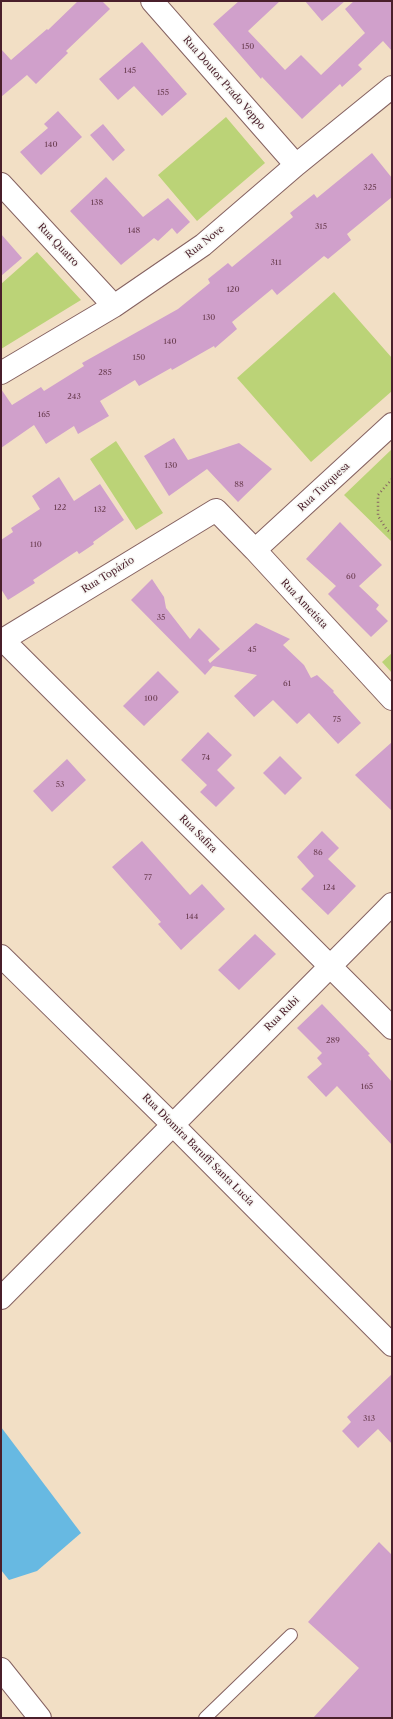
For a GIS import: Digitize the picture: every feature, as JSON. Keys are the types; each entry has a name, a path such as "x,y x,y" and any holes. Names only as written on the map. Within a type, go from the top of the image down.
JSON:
{"street":[{"name":"Rua Doutor Prado Veppo","path":"152,1 296,165"},
{"name":"Rua Nove","path":"1,373 114,306 203,244 296,165 392,87"},
{"name":"Rua Quatro","path":"1,184 114,306"},
{"name":"Rua Turquesa","path":"255,550 392,424"},
{"name":"Rua Ametista","path":"216,510 255,550 392,699"},
{"name":"Rua Topázio","path":"2,640 216,510"},
{"name":"Rua Safira","path":"2,640 392,1028"},
{"name":"Rua Rubi","path":"1,1298 392,904"},
{"name":"Rua Diomira Baruffi Santa Lucia","path":"1,956 172,1124 392,1346"},
{"path":"1,1669 40,1718"}],"lane":[{"path":"205,1718 291,1635"}],"path":[{"path":"392,479 378,495 378,516 387,530 392,533"}],"green space":[{"path":"226,117 265,163 197,221 158,175"},
{"path":"37,252 81,300 1,349 1,284"},
{"path":"334,292 392,358 392,391 311,462 237,378"},
{"path":"116,441 163,513 136,530 90,459"},
{"path":"392,449 392,542 344,495"},
{"path":"392,653 392,673 382,662"}],"water":[{"path":"1,1427 81,1533 37,1571 9,1580 1,1570"}],"building":[{"path":"78,1 102,1 110,9 66,51 68,53 36,84 27,75 1,97 1,49 11,60 47,29 48,30"},
{"path":"239,1 280,1 248,31 285,70 301,55 321,75 365,33 345,9 354,1 392,1 392,51 383,41 358,65 362,69 342,87 340,84 302,119 262,77 261,79 213,24"},
{"path":"305,1 345,1 322,21"},
{"path":"142,42 187,94 162,116 134,86 118,100 99,79"},
{"path":"58,111 82,137 41,175 20,152 48,128 44,124"},
{"path":"103,124 125,150 113,161 90,135"},
{"path":"372,153 392,178 392,197 347,234 351,240 328,259 324,256 277,295 272,289 232,322 237,329 215,348 214,346 172,370 171,368 139,386 135,380 100,401 109,416 78,434 74,426 46,444 34,425 1,448 1,389 12,405 41,387 44,391 84,366 82,363 178,309 210,283 208,279 228,263 232,267 293,217 290,213 314,194 317,198"},
{"path":"106,177 143,217 168,198 190,222 177,234 172,228 158,241 154,238 121,265 70,211"},
{"path":"1,234 22,258 1,276"},
{"path":"174,438 188,460 239,443 272,469 238,502 207,469 169,496 144,456"},
{"path":"59,477 74,501 100,484 124,520 93,542 94,544 79,554 77,551 33,580 35,583 8,600 1,589 1,540 13,532 11,528 40,509 32,496"},
{"path":"340,522 382,565 359,586 379,605 376,609 388,621 371,637 328,594 336,586 306,559"},
{"path":"152,579 164,597 166,608 190,639 199,628 220,649 208,660 210,663 256,623 290,639 283,645 304,665 311,678 317,675 334,691 333,692 361,723 338,744 309,713 297,724 273,700 254,717 234,696 257,675 213,666 205,675 131,600"},
{"path":"158,671 179,692 144,726 123,706"},
{"path":"208,732 232,755 217,770 235,788 216,807 200,792 207,785 181,760"},
{"path":"392,742 392,811 355,775"},
{"path":"280,756 302,778 285,795 263,773"},
{"path":"67,759 86,780 52,812 33,791"},
{"path":"322,831 339,848 328,859 356,886 328,915 301,889 314,876 297,857"},
{"path":"142,841 190,895 202,884 225,909 181,950 158,924 161,922 112,867"},
{"path":"255,934 276,954 239,990 218,970"},
{"path":"322,1004 370,1054 368,1055 392,1082 392,1145 337,1086 326,1097 307,1077 322,1064 317,1058 322,1053 297,1028"},
{"path":"392,1374 392,1444 378,1429 358,1448 342,1431 351,1422 347,1417"},
{"path":"379,1542 392,1555 392,1718 313,1718 359,1668 308,1622"}]}
